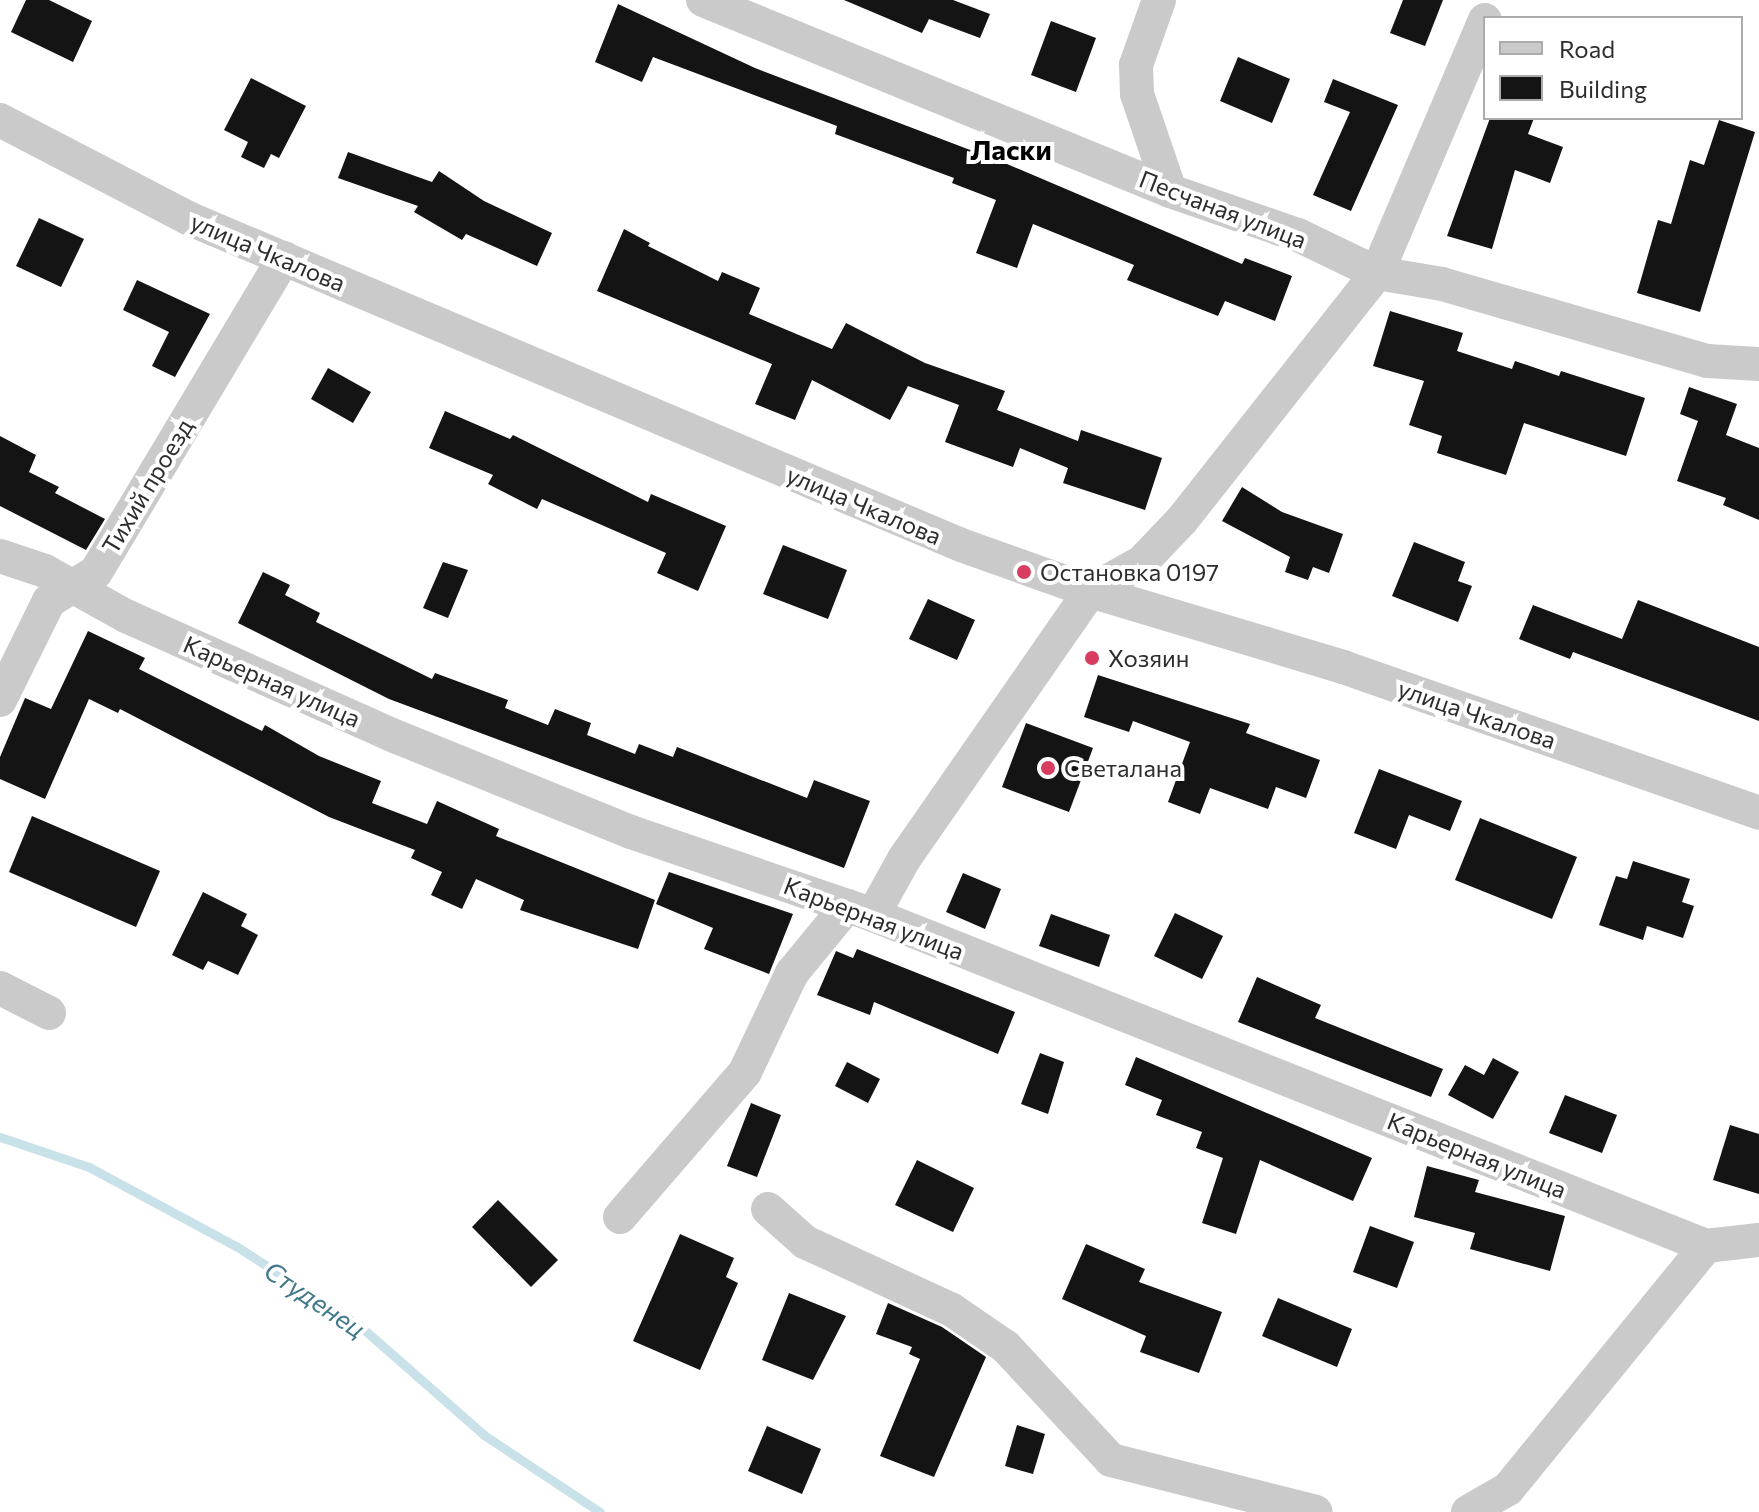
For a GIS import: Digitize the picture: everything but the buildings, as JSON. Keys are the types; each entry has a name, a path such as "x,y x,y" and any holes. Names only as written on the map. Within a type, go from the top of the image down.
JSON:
{"street":[{"name":"Песчаная улица","path":"703,0 1170,191 1298,235 1377,273 1442,284 1707,361 1759,364"},
{"path":"1159,0 1136,65 1137,94 1170,191"},
{"path":"620,1217 745,1072 792,973 860,911 904,859 1090,591 1142,562 1182,520 1377,273 1483,24"},
{"name":"улица Чкалова","path":"0,120 178,213 933,534 1090,591 1343,667 1759,813"},
{"name":"Тихий проезд","path":"0,700 49,601 96,572 284,258"},
{"name":"Карьерная улица","path":"0,556 397,737 631,832 860,911 1706,1246 1759,1240"},
{"path":"0,988 49,1013"},
{"path":"768,1209 805,1242 952,1310 1006,1347 1111,1460 1316,1512"},
{"path":"1468,1512 1508,1489 1706,1246"}],"waterway":[{"name":"Студенец","path":"0,1137 89,1167 236,1246 360,1326 484,1435 600,1512"}],"place":[{"name":"Остановка 0197","path":"1024,572"},
{"name":"Хозяин","path":"1092,658"},
{"name":"Светалана","path":"1048,768"}],"district":[{"name":"Ласки","path":"1011,149"}]}
